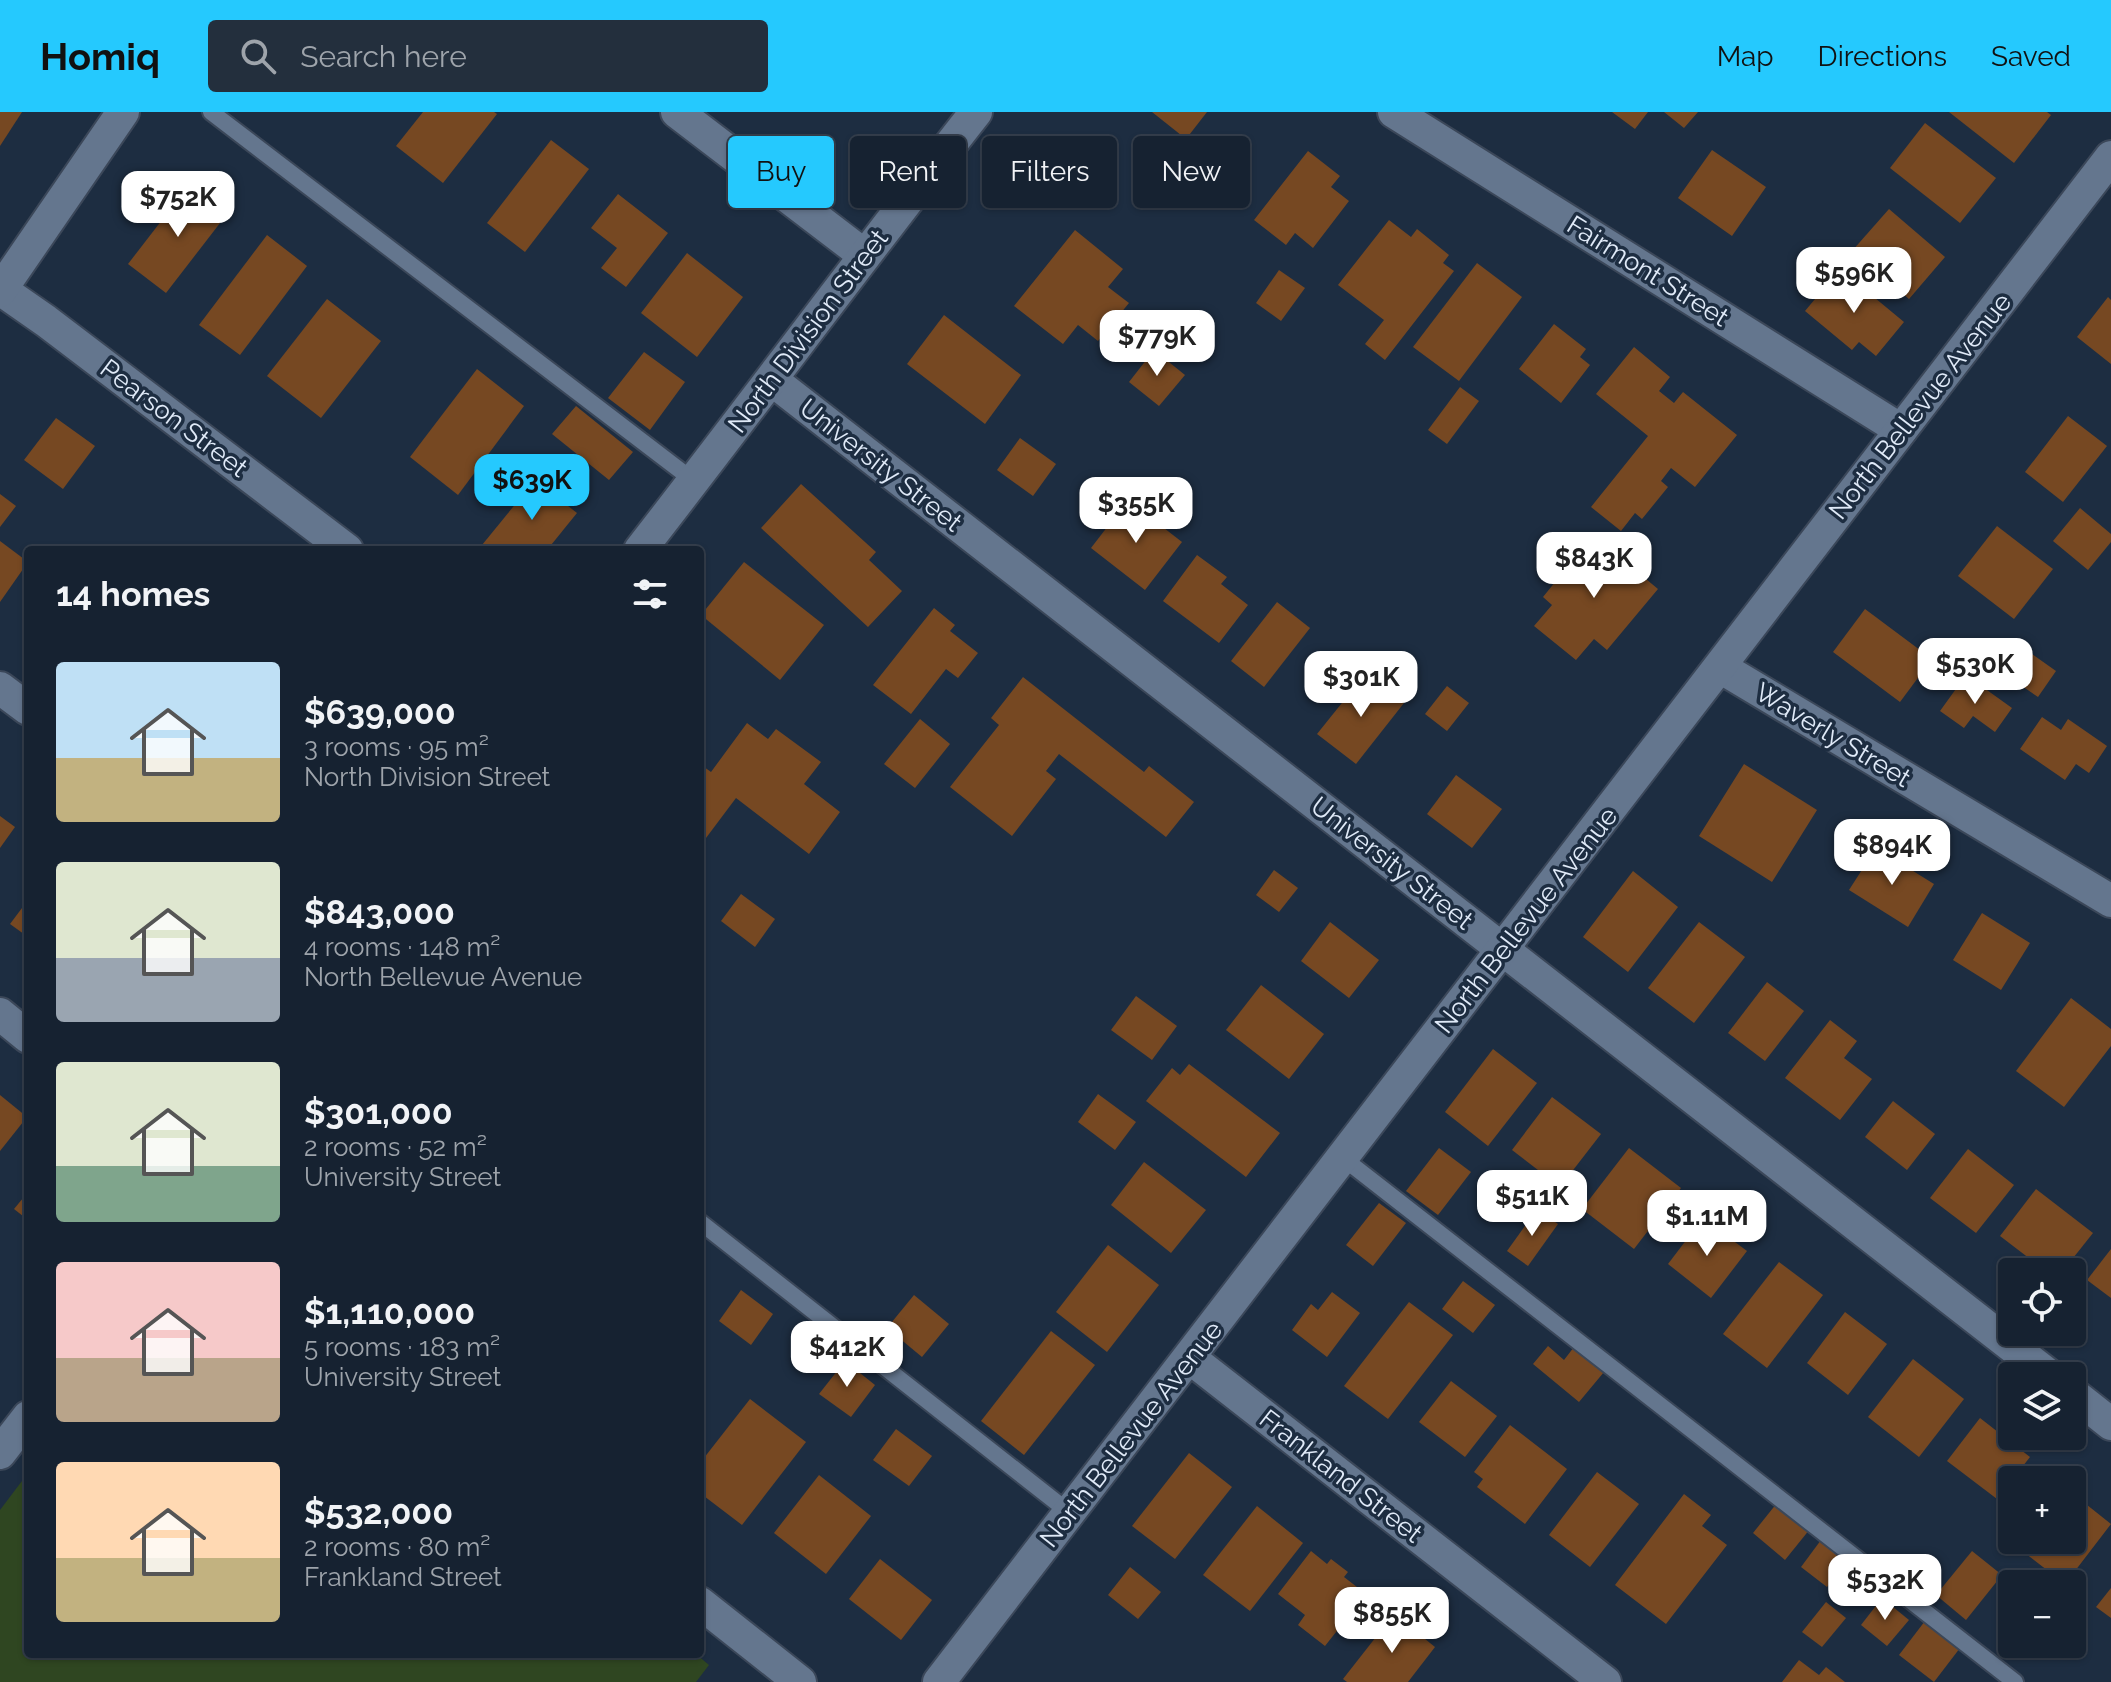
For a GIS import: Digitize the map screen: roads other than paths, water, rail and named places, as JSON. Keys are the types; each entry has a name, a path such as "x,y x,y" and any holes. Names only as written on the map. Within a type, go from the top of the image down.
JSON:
{"street":[{"path":"0,290 123,112"},
{"path":"677,112 864,255"},
{"name":"North Division Street","path":"643,546 976,112"},
{"name":"Fairmont Street","path":"1394,112 1901,430"},
{"name":"North Bellevue Avenue","path":"939,1682 2111,157"},
{"name":"Pearson Street","path":"0,290 46,321 342,546"},
{"name":"University Street","path":"772,380 2032,1362"},
{"name":"Waverly Street","path":"1720,667 2111,901"},
{"path":"0,688 24,706"},
{"path":"0,1014 24,1034"},
{"name":"Frankland Street","path":"1190,1358 1605,1682"},
{"path":"2086,1404 2111,1424"},
{"path":"0,1453 24,1422"},
{"path":"704,1606 800,1682"}],"lane":[{"path":"211,112 694,481"},
{"path":"1343,1158 2015,1682"},
{"path":"704,1225 1070,1513"}]}
